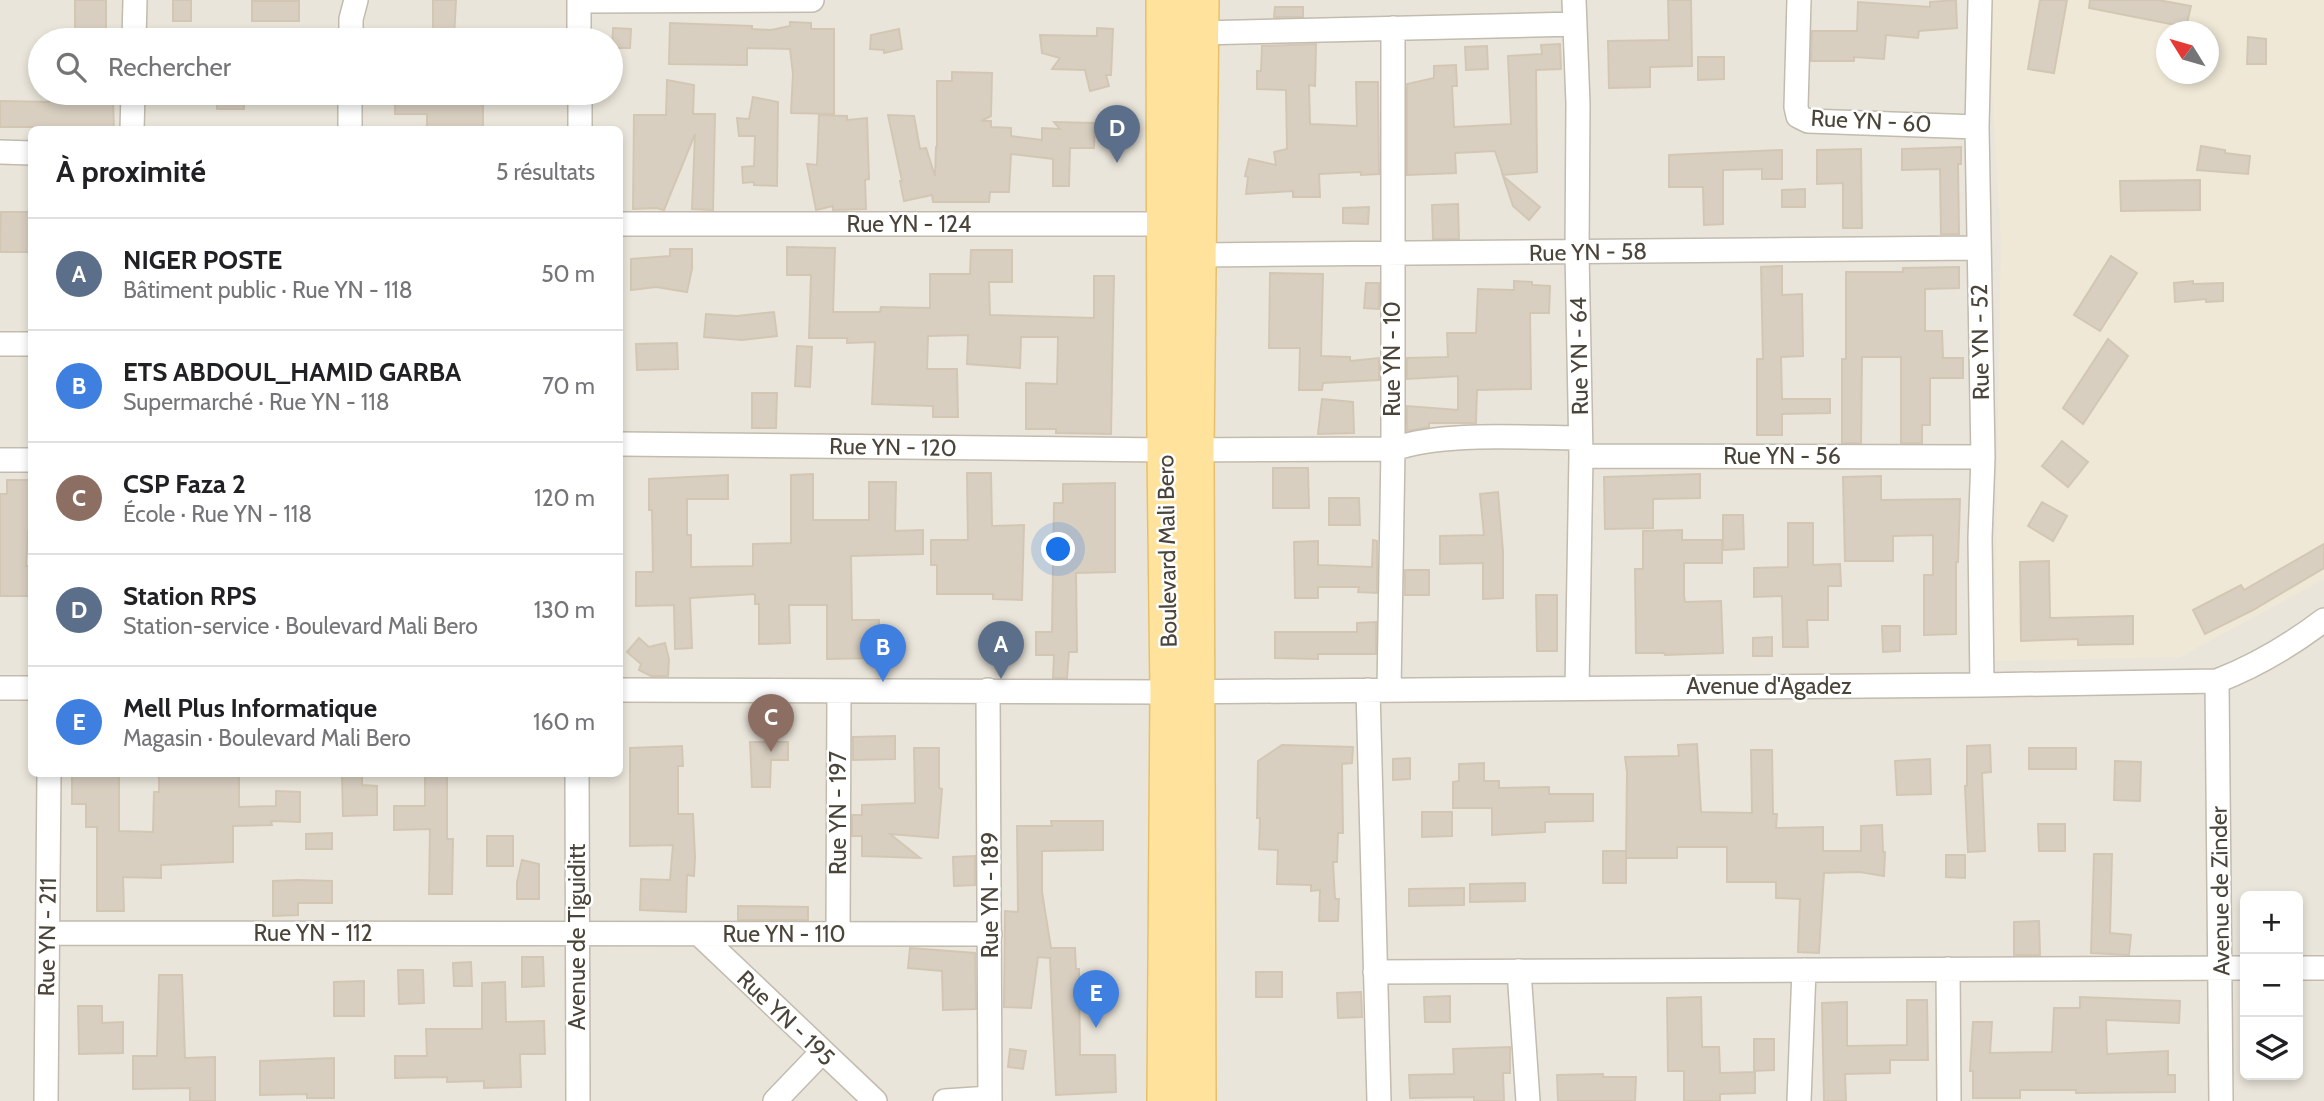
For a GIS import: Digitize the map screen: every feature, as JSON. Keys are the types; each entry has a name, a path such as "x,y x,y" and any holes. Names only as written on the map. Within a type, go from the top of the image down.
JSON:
{"main road":[{"name":"Boulevard Mali Bero","path":"1165,0 1188,234"},
{"name":"Boulevard Mali Bero","path":"1196,1101 1183,692 1180,449 1199,17"},
{"name":"Boulevard Mali Bero","path":"1166,1101 1183,692"}],"street":[{"path":"134,28 135,0"},
{"path":"351,28 356,0"},
{"path":"579,28 579,1 812,0"},
{"name":"Rue YN - 64","path":"1574,0 1578,104 1577,251 1581,447 1577,688"},
{"name":"Rue YN - 60","path":"1799,0 1798,116 1808,121 1977,127"},
{"name":"Rue YN - 52","path":"1980,0 1977,127 1983,457 1980,538 1982,685"},
{"path":"1199,17 1393,28 1575,24"},
{"name":"Rue YN - 10","path":"1379,1101 1375,972 1378,690 1393,449 1393,28"},
{"path":"132,126 133,105"},
{"path":"350,126 351,105"},
{"path":"580,105 580,126"},
{"path":"0,152 28,153"},
{"name":"Rue YN - 124","path":"623,224 1188,234"},
{"name":"Rue YN - 58","path":"1188,234 1392,255 1978,248"},
{"path":"0,344 28,344"},
{"name":"Rue YN - 56","path":"1180,449 1393,449 1410,443 1448,440 1581,447 1983,457"},
{"name":"Rue YN - 120","path":"623,444 1180,449"},
{"path":"0,460 28,460"},
{"name":"Avenue d'Agadez","path":"623,690 1183,692 2217,681 2248,669 2278,652 2324,620"},
{"name":"Avenue de Zinder","path":"2217,681 2221,1101"},
{"path":"0,688 28,688"},
{"name":"Rue YN - 189","path":"988,690 990,1100"},
{"name":"Rue YN - 197","path":"838,933 839,692"},
{"name":"Rue YN - 211","path":"46,1101 49,777"},
{"name":"Avenue de Tiguiditt","path":"577,777 578,1101"},
{"name":"Rue YN - 112","path":"48,933 578,934"},
{"name":"Rue YN - 110","path":"578,934 990,934"},
{"name":"Rue YN - 195","path":"699,934 821,1053 875,1101"},
{"path":"1375,972 2240,968"},
{"path":"2303,968 2324,968"},
{"path":"1799,1101 1804,970"},
{"path":"1948,970 1949,1101"},
{"path":"1519,971 1528,1101"},
{"path":"775,1101 821,1053"},
{"path":"945,1101 990,1100"}],"shaded area":[{"path":"0,0 2324,0 2324,1101 0,1101"},
{"path":"1987,0 2324,0 2324,579 2180,657 1994,661 2001,241"}],"building":[{"path":"75,0 106,0 106,28 75,28"},
{"path":"173,0 191,0 191,21 173,21"},
{"path":"433,0 456,0 455,28 433,28"},
{"path":"1668,0 1691,0 1692,66 1650,67 1650,87 1609,88 1608,41 1669,40"},
{"path":"1956,0 1957,28 1919,31 1918,38 1886,35 1884,59 1854,57 1854,61 1811,61 1812,31 1857,31 1858,2 1930,7 1930,2"},
{"path":"2040,0 2067,0 2054,73 2028,69"},
{"path":"2090,0 2158,0 2191,6 2187,21 2156,21 2089,8"},
{"path":"252,1 299,1 299,21 252,21"},
{"path":"1275,7 1303,7 1303,17 1274,17"},
{"path":"790,22 811,23 811,29 834,29 834,114 791,113 793,74 790,49 747,48 747,65 669,64 670,23 752,26 752,29 771,30 790,26"},
{"path":"1097,28 1113,29 1111,75 1106,75 1109,86 1090,91 1085,70 1052,69 1060,58 1042,53 1040,35 1097,36"},
{"path":"623,29 631,29 630,48 623,48"},
{"path":"899,29 902,49 884,53 884,50 870,49 871,35"},
{"path":"2248,37 2266,39 2266,64 2247,64"},
{"path":"1316,44 1315,86 1309,85 1310,124 1357,126 1356,82 1378,82 1379,174 1319,174 1320,197 1293,197 1293,191 1246,194 1248,177 1245,176 1249,159 1276,165 1274,152 1287,149 1286,90 1257,89 1262,46"},
{"path":"1560,44 1561,69 1536,70 1537,172 1503,175 1495,151 1455,153 1456,173 1407,175 1407,84 1434,78 1434,66 1456,65 1457,86 1452,86 1454,127 1511,124 1508,56 1542,54 1541,45"},
{"path":"1487,46 1488,69 1466,70 1465,47"},
{"path":"1698,57 1724,57 1724,79 1698,80"},
{"path":"952,72 992,73 991,116 981,121 991,121 991,127 1011,128 1011,136 1042,140 1042,128 1060,129 1054,122 1095,123 1094,148 1070,148 1069,186 1053,186 1053,159 1011,154 1009,192 990,192 989,202 933,202 932,195 904,201 888,115 914,116 920,149 926,148 935,176 937,81 952,81"},
{"path":"667,80 694,85 693,114 715,114 713,210 692,209 695,134 664,210 633,209 634,115 666,115"},
{"path":"753,97 778,102 777,186 743,183 742,167 754,166 755,136 739,136 737,118 749,119"},
{"path":"0,101 28,101 28,105 113,105 114,126 0,127"},
{"path":"217,105 244,105 244,109 217,109"},
{"path":"395,105 483,105 483,126 427,126 427,114 395,114"},
{"path":"819,115 847,116 847,120 867,118 869,179 865,180 866,209 833,210 833,206 816,210 807,164 817,165"},
{"path":"2201,146 2250,156 2248,174 2197,170"},
{"path":"1961,147 1961,164 1958,164 1959,234 1941,234 1940,169 1902,170 1902,149"},
{"path":"1861,149 1862,228 1843,228 1843,183 1817,184 1817,150"},
{"path":"1782,150 1782,179 1762,179 1762,169 1723,170 1723,224 1704,225 1703,187 1669,187 1669,155"},
{"path":"1503,176 1540,207 1529,220 1513,206"},
{"path":"2200,180 2200,210 2121,211 2120,181"},
{"path":"1805,189 1805,207 1782,207 1782,190"},
{"path":"1458,204 1459,239 1433,239 1432,205"},
{"path":"1369,207 1368,224 1343,223 1343,208"},
{"path":"1,212 28,212 28,252 0,252"},
{"path":"787,247 835,248 833,312 880,312 881,307 930,308 930,274 970,274 971,250 1012,250 1012,282 989,282 990,315 1094,318 1094,276 1114,276 1111,434 1056,433 1056,429 1026,429 1026,383 1057,384 1058,337 1021,337 1020,368 967,364 968,335 928,336 927,369 957,369 958,417 933,417 933,406 872,404 875,342 847,343 847,338 809,338 811,275 787,275"},
{"path":"670,249 692,249 692,269 687,292 656,287 631,290 631,259 670,256"},
{"path":"2111,256 2137,273 2100,331 2074,315"},
{"path":"1782,266 1782,295 1802,294 1803,356 1781,357 1782,399 1830,399 1830,413 1782,414 1782,435 1757,435 1757,359 1763,359 1761,267"},
{"path":"1959,267 1959,288 1925,289 1925,331 1942,331 1943,358 1963,358 1963,378 1930,378 1930,425 1922,425 1922,443 1901,443 1901,357 1862,357 1861,443 1842,443 1846,272 1903,272 1903,268"},
{"path":"1270,273 1323,274 1321,356 1350,357 1350,361 1379,358 1379,380 1323,383 1322,390 1299,390 1300,348 1269,348"},
{"path":"1514,281 1550,286 1549,313 1530,313 1531,389 1477,390 1476,423 1429,423 1429,427 1407,431 1407,406 1458,410 1458,376 1407,379 1407,358 1448,357 1447,333 1476,333 1478,289 1514,290"},
{"path":"2193,281 2193,284 2223,283 2223,301 2206,302 2206,299 2175,302 2174,283"},
{"path":"1366,283 1379,283 1379,309 1364,308"},
{"path":"774,312 777,336 742,340 704,337 706,314 737,316"},
{"path":"2108,339 2128,356 2083,424 2063,408"},
{"path":"677,343 678,369 637,370 636,344"},
{"path":"797,346 812,347 810,387 795,386"},
{"path":"752,393 777,393 776,428 752,428"},
{"path":"1322,399 1353,402 1354,433 1318,434"},
{"path":"2062,441 2088,462 2068,487 2042,466"},
{"path":"1273,468 1308,468 1309,508 1273,508"},
{"path":"967,473 991,473 992,526 1024,525 1022,600 993,599 993,594 937,594 937,565 931,565 931,540 968,540"},
{"path":"813,474 813,520 869,520 869,482 896,482 895,531 923,530 923,554 851,556 852,620 879,620 879,658 827,659 827,605 789,605 790,643 759,644 759,604 755,604 755,594 690,598 692,648 675,649 674,605 636,606 636,572 653,572 649,479 728,475 728,499 687,499 687,535 691,535 691,567 753,566 753,544 791,543 791,475"},
{"path":"1700,474 1700,498 1653,499 1653,528 1605,529 1604,477"},
{"path":"1881,476 1881,500 1960,499 1956,562 1956,634 1924,635 1924,575 1933,575 1933,535 1893,536 1893,561 1845,561 1843,477"},
{"path":"7,480 28,480 28,596 0,596 0,494 7,494"},
{"path":"1115,483 1115,572 1076,573 1077,652 1069,652 1067,678 1053,678 1054,655 1036,655 1036,632 1052,632 1054,503 1063,503 1063,484"},
{"path":"1498,492 1503,551 1503,598 1483,599 1483,563 1440,564 1440,536 1484,535 1480,494"},
{"path":"1329,498 1359,498 1360,525 1329,525"},
{"path":"2042,502 2067,516 2053,541 2028,526"},
{"path":"1723,515 1743,515 1744,549 1723,550"},
{"path":"1788,523 1813,523 1813,565 1840,564 1841,586 1828,586 1828,620 1807,620 1808,647 1783,647 1782,596 1754,597 1754,568 1788,567"},
{"path":"1682,530 1682,540 1722,540 1722,563 1684,563 1684,596 1685,602 1721,601 1723,653 1636,653 1635,569 1643,569 1643,531"},
{"path":"1373,540 1377,541 1377,593 1358,592 1359,587 1318,587 1318,598 1295,598 1294,542 1318,541 1318,565 1372,567"},
{"path":"2324,544 2324,568 2253,610 2205,634 2193,610 2241,585 2244,590"},
{"path":"2049,561 2050,618 2133,616 2133,644 2078,645 2078,639 2021,641 2020,562"},
{"path":"1405,570 1429,570 1429,595 1405,595"},
{"path":"1536,595 1557,595 1557,651 1537,651"},
{"path":"1376,622 1376,654 1318,654 1318,659 1275,658 1275,632 1357,632 1357,623"},
{"path":"1882,626 1900,626 1900,651 1883,652"},
{"path":"1772,637 1772,656 1753,656 1753,638"},
{"path":"639,638 649,647 665,643 669,659 668,676 651,676 639,670 641,664 627,652"},
{"path":"895,736 895,759 853,760 853,737"},
{"path":"750,742 788,742 788,760 771,760 770,787 752,787"},
{"path":"1697,744 1701,812 1752,813 1751,750 1772,750 1773,814 1777,814 1776,828 1823,827 1823,851 1861,851 1861,826 1882,825 1884,876 1860,872 1824,873 1819,953 1798,952 1800,899 1776,898 1776,882 1727,882 1727,847 1677,847 1677,858 1626,858 1625,757 1679,756 1678,745"},
{"path":"1282,745 1353,747 1352,763 1342,764 1343,833 1338,833 1337,862 1333,862 1335,899 1339,899 1338,921 1319,921 1320,890 1311,891 1311,885 1277,884 1278,850 1259,849 1258,761"},
{"path":"1990,745 1991,772 1982,773 1985,851 1968,852 1965,786 1967,746"},
{"path":"682,746 683,766 678,766 678,814 693,814 695,857 694,876 687,875 686,912 640,910 641,879 670,880 673,845 630,846 630,748"},
{"path":"914,748 939,748 939,788 942,789 938,838 890,834 920,858 862,856 862,836 852,836 852,815 862,815 862,805 915,803"},
{"path":"2029,748 2076,748 2076,769 2029,769"},
{"path":"1410,758 1410,779 1393,780 1393,759"},
{"path":"1930,759 1931,794 1897,795 1895,761"},
{"path":"2115,761 2141,762 2140,801 2114,800"},
{"path":"1484,763 1484,781 1499,781 1499,788 1549,787 1549,794 1593,794 1593,821 1545,822 1545,832 1492,835 1492,808 1453,808 1453,782 1459,781 1459,764"},
{"path":"72,777 119,777 119,831 153,832 154,792 159,792 159,777 239,777 239,807 276,806 276,791 300,792 300,822 271,821 272,825 233,826 233,862 161,865 161,878 123,877 124,911 97,911 97,827 86,827 86,804 72,804"},
{"path":"342,777 362,777 362,785 377,786 377,815 343,816"},
{"path":"425,777 447,777 447,839 453,839 452,894 429,894 430,829 394,830 394,806 425,806"},
{"path":"1422,812 1452,812 1452,836 1422,837"},
{"path":"1051,821 1103,821 1103,850 1042,851 1042,892 1051,948 1075,948 1076,969 1079,969 1080,1055 1115,1055 1116,1092 1056,1095 1050,958 1038,957 1031,1008 1004,1007 1005,911 1018,912 1017,826 1052,826"},
{"path":"2038,824 2065,824 2065,851 2039,851"},
{"path":"332,833 332,849 306,849 306,834"},
{"path":"487,836 513,836 513,866 487,866"},
{"path":"1603,851 1626,851 1626,883 1603,883"},
{"path":"2094,854 2112,854 2110,933 2131,935 2129,955 2091,953"},
{"path":"1946,855 1965,855 1965,878 1946,877"},
{"path":"975,856 975,885 954,886 953,857"},
{"path":"522,860 539,864 539,899 517,899 517,882"},
{"path":"273,881 332,881 332,903 298,903 298,915 273,916"},
{"path":"1525,883 1525,901 1470,902 1470,884"},
{"path":"1464,888 1464,905 1409,906 1409,889"},
{"path":"738,906 808,907 808,920 738,920"},
{"path":"2039,921 2040,955 2014,955 2014,922"},
{"path":"910,948 975,953 976,1009 943,1010 942,971 908,968"},
{"path":"522,957 543,957 544,986 522,987"},
{"path":"471,962 472,986 454,986 453,963"},
{"path":"398,970 423,970 424,1003 399,1004"},
{"path":"1256,972 1282,972 1282,997 1256,997"},
{"path":"159,975 182,975 185,1058 215,1057 215,1101 190,1101 190,1088 133,1089 133,1056 157,1056"},
{"path":"364,981 364,1016 334,1016 334,982"},
{"path":"505,982 506,1022 544,1021 545,1054 520,1054 521,1087 484,1088 484,1081 447,1082 447,1077 395,1078 395,1056 427,1056 426,1029 482,1029 482,983"},
{"path":"1361,992 1362,1017 1338,1018 1337,993"},
{"path":"1450,996 1450,1022 1425,1022 1424,997"},
{"path":"1701,997 1702,1047 1719,1047 1720,1073 1755,1072 1755,1093 1720,1094 1720,1101 1684,1101 1684,1071 1668,1071 1667,998"},
{"path":"2080,997 2180,1001 2179,1023 2106,1020 2107,1054 2168,1051 2168,1075 2175,1075 2175,1092 2076,1093 2076,1090 2020,1090 2020,1098 1973,1098 1973,1071 1970,1071 1973,1022 1992,1022 1990,1053 2052,1052 2054,1008 2080,1008"},
{"path":"1907,1000 1927,1000 1928,1060 1890,1060 1890,1073 1845,1074 1846,1101 1824,1101 1822,1003 1847,1002 1847,1046 1907,1045"},
{"path":"78,1006 102,1006 102,1023 123,1022 123,1053 79,1054"},
{"path":"1754,1039 1774,1039 1774,1070 1754,1071"},
{"path":"1510,1047 1510,1073 1503,1073 1504,1101 1474,1101 1474,1097 1410,1098 1409,1075 1454,1074 1453,1049"},
{"path":"1010,1049 1026,1051 1023,1069 1008,1067"},
{"path":"334,1058 334,1098 307,1098 307,1094 260,1095 260,1061"},
{"path":"1603,1074 1603,1077 1636,1077 1635,1101 1558,1101 1557,1075"}],"place":[{"name":"Station RPS","path":"1117,163"},
{"name":"NIGER POSTE","path":"1001,679"},
{"name":"ETS ABDOUL_HAMID GARBA","path":"883,682"},
{"name":"CSP Faza 2","path":"771,752"},
{"name":"Mell Plus Informatique","path":"1096,1028"}]}
